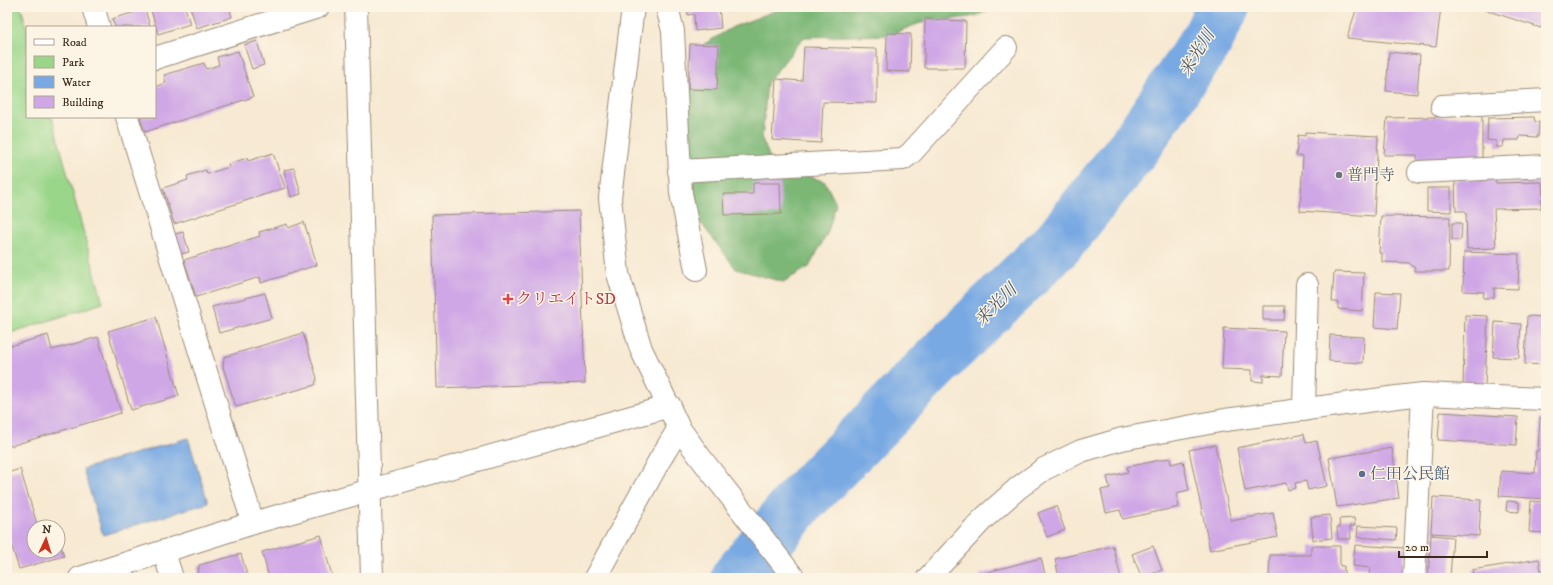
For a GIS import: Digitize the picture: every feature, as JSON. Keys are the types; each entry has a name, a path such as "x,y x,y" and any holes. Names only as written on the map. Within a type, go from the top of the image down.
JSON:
{"street":[{"path":"93,7 99,26"},
{"path":"156,58 318,7"},
{"path":"356,7 372,578"},
{"path":"633,7 610,198 613,239 618,274 641,349 670,406 679,428 794,578"},
{"path":"667,7 673,31 681,193 696,270"},
{"path":"679,171 903,159 911,153 1006,48"},
{"path":"1442,106 1546,100"},
{"path":"127,118 253,523"},
{"path":"1420,172 1546,166"},
{"path":"1304,410 1307,285"},
{"path":"1414,578 1422,394"},
{"path":"928,578 983,519 1018,488 1044,469 1081,451 1130,437 1225,420 1397,396 1422,394 1546,399"},
{"path":"80,578 253,523 670,406"},
{"path":"595,578 659,461 679,428"},
{"path":"164,552 172,578"}],"green space":[{"path":"7,7 21,7 26,26 26,118 52,118 103,303 7,334"},
{"path":"785,7 994,7 977,16 920,23 889,35 804,37 767,83 762,139 772,163 825,182 836,204 827,234 809,267 783,282 736,269 692,211 688,122 691,52 733,27"}],"water":[{"path":"188,438 208,503 103,535 83,469"}],"building":[{"path":"150,7 185,7 190,24 158,34"},
{"path":"190,7 229,7 232,17 197,28"},
{"path":"687,7 719,7 721,28 695,31 694,14 688,15"},
{"path":"726,7 749,7 749,8 726,11"},
{"path":"1357,7 1441,7 1436,47 1347,38"},
{"path":"1476,7 1546,7 1546,13 1541,28"},
{"path":"145,9 150,26 115,26 112,19"},
{"path":"925,19 966,21 965,68 924,68"},
{"path":"887,33 911,34 910,72 886,71"},
{"path":"257,41 264,65 252,69 244,45"},
{"path":"690,44 719,45 717,90 688,89"},
{"path":"804,47 877,49 877,103 823,102 821,143 772,140 776,79 802,81"},
{"path":"238,51 253,97 145,132 140,118 156,118 156,87 166,83 164,75 204,63 206,69 219,65 217,57"},
{"path":"1389,52 1420,55 1417,94 1386,91"},
{"path":"1482,116 1482,159 1417,161 1417,155 1384,155 1387,118"},
{"path":"1534,117 1535,122 1539,122 1538,137 1520,136 1519,140 1504,140 1503,147 1496,147 1496,141 1487,140 1488,118"},
{"path":"1305,132 1378,136 1374,216 1300,211 1303,156 1296,156 1298,135 1305,136"},
{"path":"273,153 285,188 174,224 163,188 188,180 187,176 206,170 207,174 229,167 228,164 247,158 248,161"},
{"path":"294,168 301,194 291,197 284,170"},
{"path":"1496,178 1496,183 1542,182 1543,200 1541,200 1541,208 1494,209 1496,248 1467,249 1466,211 1456,211 1455,180"},
{"path":"753,183 780,183 781,214 724,215 723,194 753,194"},
{"path":"1427,188 1451,188 1451,212 1427,211"},
{"name":"クリエイトSD","path":"579,211 585,383 437,388 432,215"},
{"path":"1381,216 1450,217 1449,271 1415,271 1415,268 1409,263 1382,262 1382,253 1379,253"},
{"path":"304,222 317,265 261,283 260,277 196,297 184,260 260,236 259,232 287,224 288,228"},
{"path":"1452,223 1462,223 1461,240 1452,240"},
{"path":"183,232 189,252 181,254 175,234"},
{"path":"1464,252 1519,254 1518,289 1494,288 1494,298 1483,298 1484,292 1463,291"},
{"path":"1334,272 1364,273 1362,311 1338,309 1338,302 1332,302"},
{"path":"1376,292 1400,293 1397,329 1374,327"},
{"path":"265,293 272,318 219,333 212,307"},
{"path":"1263,306 1285,306 1284,320 1263,320"},
{"path":"1465,315 1488,316 1485,386 1463,385"},
{"path":"1527,316 1546,317 1546,365 1525,364"},
{"path":"156,317 179,396 131,410 108,331"},
{"path":"1495,322 1521,324 1519,358 1493,357"},
{"path":"1224,328 1284,331 1282,376 1263,375 1263,382 1252,381 1252,370 1222,369"},
{"path":"303,333 317,378 315,385 236,407 223,367 224,357"},
{"path":"48,335 52,350 98,337 121,413 7,447 7,347"},
{"path":"1330,335 1364,337 1363,363 1329,361"},
{"path":"1440,412 1518,417 1516,445 1438,440"},
{"path":"1540,417 1546,418 1546,499 1499,496 1501,471 1535,473"},
{"path":"1304,434 1306,443 1317,441 1327,486 1308,490 1306,481 1295,483 1296,488 1288,490 1286,483 1245,491 1237,448"},
{"path":"1215,445 1231,521 1273,513 1278,537 1210,550 1189,450"},
{"path":"1392,448 1399,498 1337,507 1329,458"},
{"path":"1170,458 1171,464 1183,461 1189,490 1176,493 1179,507 1123,519 1120,510 1106,513 1101,490 1110,488 1107,477 1128,472 1127,467"},
{"path":"20,469 36,519 26,519 26,559 54,559 19,569 7,531 7,473"},
{"path":"1433,497 1481,500 1479,536 1431,533"},
{"path":"1507,501 1519,502 1519,512 1506,511"},
{"path":"1531,501 1546,502 1546,533 1529,532"},
{"path":"1056,506 1065,530 1047,537 1038,513"},
{"path":"1330,515 1332,538 1313,540 1311,517"},
{"path":"1354,518 1355,526 1350,526 1351,539 1338,539 1337,527 1340,527 1339,519"},
{"path":"1358,526 1397,528 1396,540 1357,537"},
{"path":"321,535 332,576 324,578 269,578 262,552"},
{"path":"1431,535 1453,537 1450,578 1428,578"},
{"path":"1355,545 1405,548 1403,578 1369,578 1370,568 1353,566"},
{"path":"1113,546 1121,578 1059,578 1055,559"},
{"path":"1153,546 1162,570 1142,578 1132,554"},
{"path":"1311,546 1340,546 1340,566 1344,566 1344,578 1269,578 1270,555 1311,555"},
{"path":"241,554 248,578 190,578 198,575 199,565"},
{"path":"1041,558 1046,578 981,578 980,574"},
{"path":"1539,559 1542,578 1474,578 1472,570"}],"waterway":[{"name":"来光川","path":"737,578 797,504 948,350 1059,242 1134,147 1207,40 1223,7"}],"place":[{"name":"普門寺","path":"1339,175"},
{"name":"クリエイトSD","path":"508,299"},
{"name":"仁田公民館","path":"1362,474"}]}
